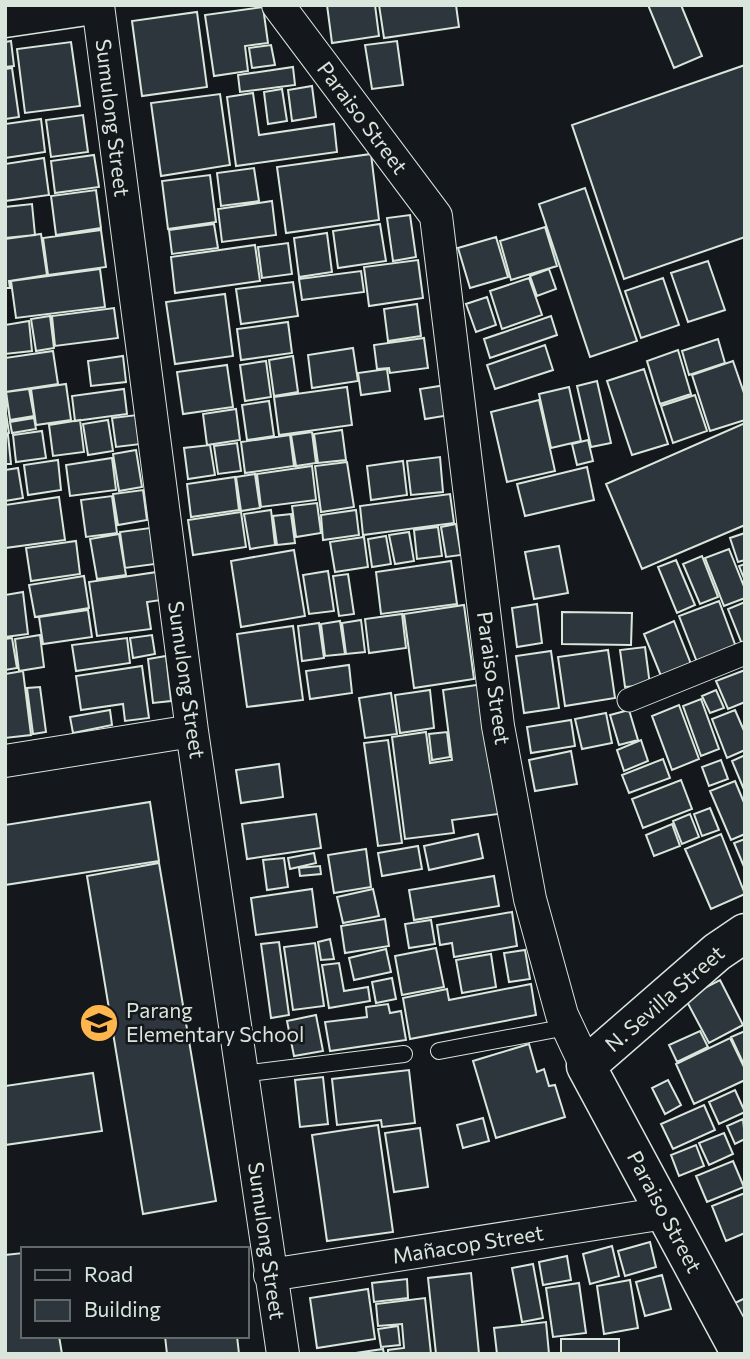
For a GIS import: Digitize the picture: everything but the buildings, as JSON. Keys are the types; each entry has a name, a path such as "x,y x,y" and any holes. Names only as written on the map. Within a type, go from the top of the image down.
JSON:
{"street":[{"path":"5,18 95,5"},
{"name":"Sumulong Street","path":"95,5 192,731 283,1354"},
{"name":"Paraiso Street","path":"278,5 436,216 498,726 530,899 567,1027 741,1354"},
{"path":"629,701 745,653"},
{"path":"5,761 192,731"},
{"name":"N. Sevilla Street","path":"586,1066 717,952 745,933"},
{"name":"Mañacop Street","path":"270,1275 665,1213"}],"lane":[{"path":"439,1051 567,1027"},
{"path":"242,1074 404,1054"}],"place":[{"name":"Parang Elementary School","path":"99,1023"}]}
